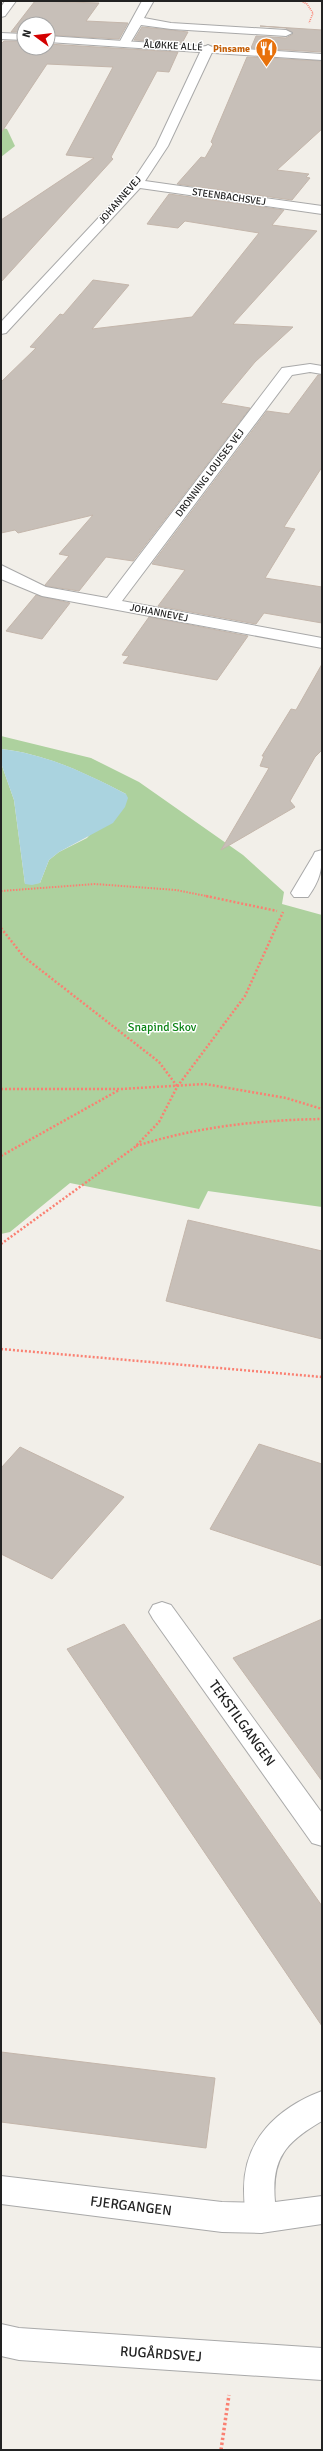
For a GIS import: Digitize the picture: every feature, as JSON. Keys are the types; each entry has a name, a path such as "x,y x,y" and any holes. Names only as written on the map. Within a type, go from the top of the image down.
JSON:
{"street":[{"path":"1,14 11,1"},
{"path":"125,43 147,2"},
{"path":"137,21 156,22 171,26 286,33"},
{"name":"JOHANNEVEJ","path":"1,330 137,184 162,146 217,29"},
{"path":"1,36 16,37"},
{"name":"ÅLØKKE ALLÉ","path":"56,39 208,48 322,57"},
{"name":"STEENBACHSVEJ","path":"137,184 322,210"},
{"name":"DRONNING LOUISES VEJ","path":"111,604 287,371 310,368 322,370"},
{"name":"JOHANNEVEJ","path":"1,570 5,575 42,591 322,643"},
{"path":"301,893 322,856"},
{"name":"TEKSTILGANGEN","path":"162,1612 322,1835"},
{"path":"322,2105 291,2122 275,2136 262,2156 258,2188 261,2218 322,2210"},
{"name":"FJERGANGEN","path":"1,2190 222,2217 261,2218"},
{"name":"RUGÅRDSVEJ","path":"1,2340 19,2344 322,2364"}],"path":[{"path":"1,891 102,884 176,890 283,912"},
{"path":"1,1244 135,1147 159,1122 177,1087 244,996 283,912 301,893"},
{"path":"1,928 24,957 159,1062 177,1087"},
{"path":"1,1089 120,1089 177,1087 205,1084 286,1098 322,1109"},
{"path":"1,1156 120,1089"},
{"path":"135,1147 173,1134 251,1120 322,1119"},
{"path":"1,1349 322,1377"},
{"path":"221,2450 234,2359"}],"green space":[{"path":"1,128 7,129 15,146 1,157"},
{"name":"Snapind Skov","path":"1,736 91,758 139,782 243,855 284,892 282,904 322,915 322,1207 208,1191 199,1209 70,1183 10,1232 1,1234 1,763 14,800 25,884 40,883 49,860 59,852 87,838 126,794 96,779 50,760 34,755 1,749"}],"water":[{"path":"1,749 34,755 50,760 96,779 126,794 128,798 125,807 113,823 59,852 49,860 40,883 32,885 25,884 14,800 1,763"}],"building":[{"path":"35,1 99,3 86,21 128,23 119,39 56,35 56,16 23,16"},
{"path":"16,26 16,32 11,32"},
{"path":"260,26 322,30 322,52 251,48 256,36 286,38 293,34 286,28"},
{"path":"142,27 188,32 182,43 134,40"},
{"path":"4,41 16,41 16,56 56,56 56,44 178,52 169,72 157,71 111,157 113,159 1,282 1,220 94,158 66,155 113,67 47,64 1,133 1,44"},
{"path":"247,57 322,61 322,129 277,170 309,174 306,177 310,178 292,200 177,184 201,157 205,158 213,144 211,142"},
{"path":"169,194 284,210 272,225 317,231 233,324 293,327 255,362 221,403 250,408 133,561 106,557 79,591 46,586 45,585 69,556 59,554 93,515 18,533 15,530 1,533 1,382 36,348 30,347 60,314 63,315 93,280 129,285 92,329 192,317 259,233 185,221 178,228 147,224"},
{"path":"318,375 322,375 322,467 284,527 295,529 265,578 322,587 322,623 264,613 256,624 158,606 185,570 152,564 267,411 289,414"},
{"path":"36,595 70,603 42,639 6,631"},
{"path":"149,617 248,636 217,680 123,663 129,656 122,655"},
{"path":"322,664 322,750 315,757 290,801 295,807 221,850 269,768 260,766 264,756 262,756 291,709 296,710"},
{"path":"188,1220 322,1251 322,1339 166,1301"},
{"path":"259,1444 322,1464 322,1566 210,1529"},
{"path":"20,1447 124,1497 52,1579 1,1554 1,1468"},
{"path":"322,1619 322,1781 233,1658"},
{"path":"124,1624 322,1906 322,2026 67,1649"},
{"path":"1,2052 215,2078 206,2148 1,2122"}],"place":[{"name":"Pinsame","path":"266,68"}]}
